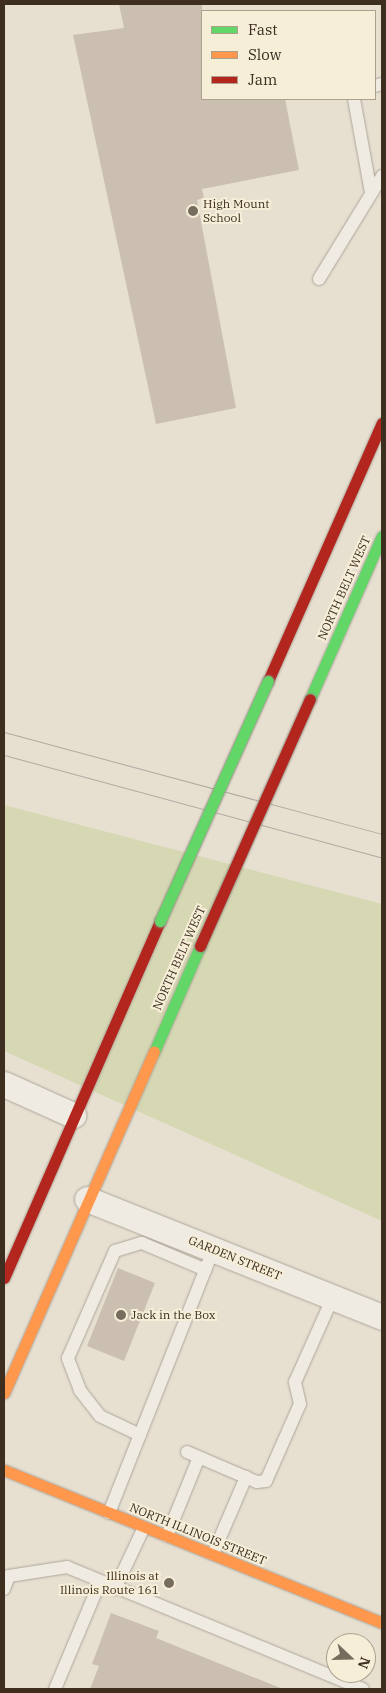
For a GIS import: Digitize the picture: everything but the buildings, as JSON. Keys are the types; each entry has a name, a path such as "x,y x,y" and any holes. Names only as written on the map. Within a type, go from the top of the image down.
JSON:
{"main road":[{"path":"4,1278 73,1115 382,424"},
{"name":"NORTH BELT WEST","path":"4,1393 382,536"},
{"name":"NORTH ILLINOIS STREET","path":"4,1470 382,1622"}],"street":[{"path":"4,1084 73,1115"},
{"name":"GARDEN STREET","path":"88,1199 210,1260 333,1297 382,1317"}],"lane":[{"path":"354,100 371,194"},
{"path":"318,278 382,176"},
{"path":"109,1513 210,1260 142,1244 115,1251 68,1358 80,1390 100,1416 140,1435"},
{"path":"186,1452 257,1482 266,1481 300,1404 295,1382 333,1297"},
{"path":"167,1536 199,1457"},
{"path":"213,1554 246,1477"},
{"path":"115,1589 144,1527"},
{"path":"4,1589 9,1576 66,1567 115,1589 363,1689"},
{"path":"55,1689 100,1582"}],"green space":[{"path":"4,805 382,904 382,1221 4,1051"}],"tram line":[{"path":"4,732 382,834"},
{"path":"4,755 382,858"}],"traffic: fast":[{"path":"310,699 382,536"},
{"path":"160,921 268,681"},
{"path":"154,1052 200,946"}],"traffic: slow":[{"path":"4,1393 154,1052"},
{"path":"4,1470 382,1623"}],"traffic: jam":[{"path":"268,681 382,423"},
{"path":"200,946 310,699"},
{"path":"4,1278 160,921"}],"place":[{"name":"High Mount School","path":"193,211"},
{"name":"Jack in the Box","path":"121,1315"},
{"name":"Illinois at Illinois Route 161","path":"169,1583"}]}
